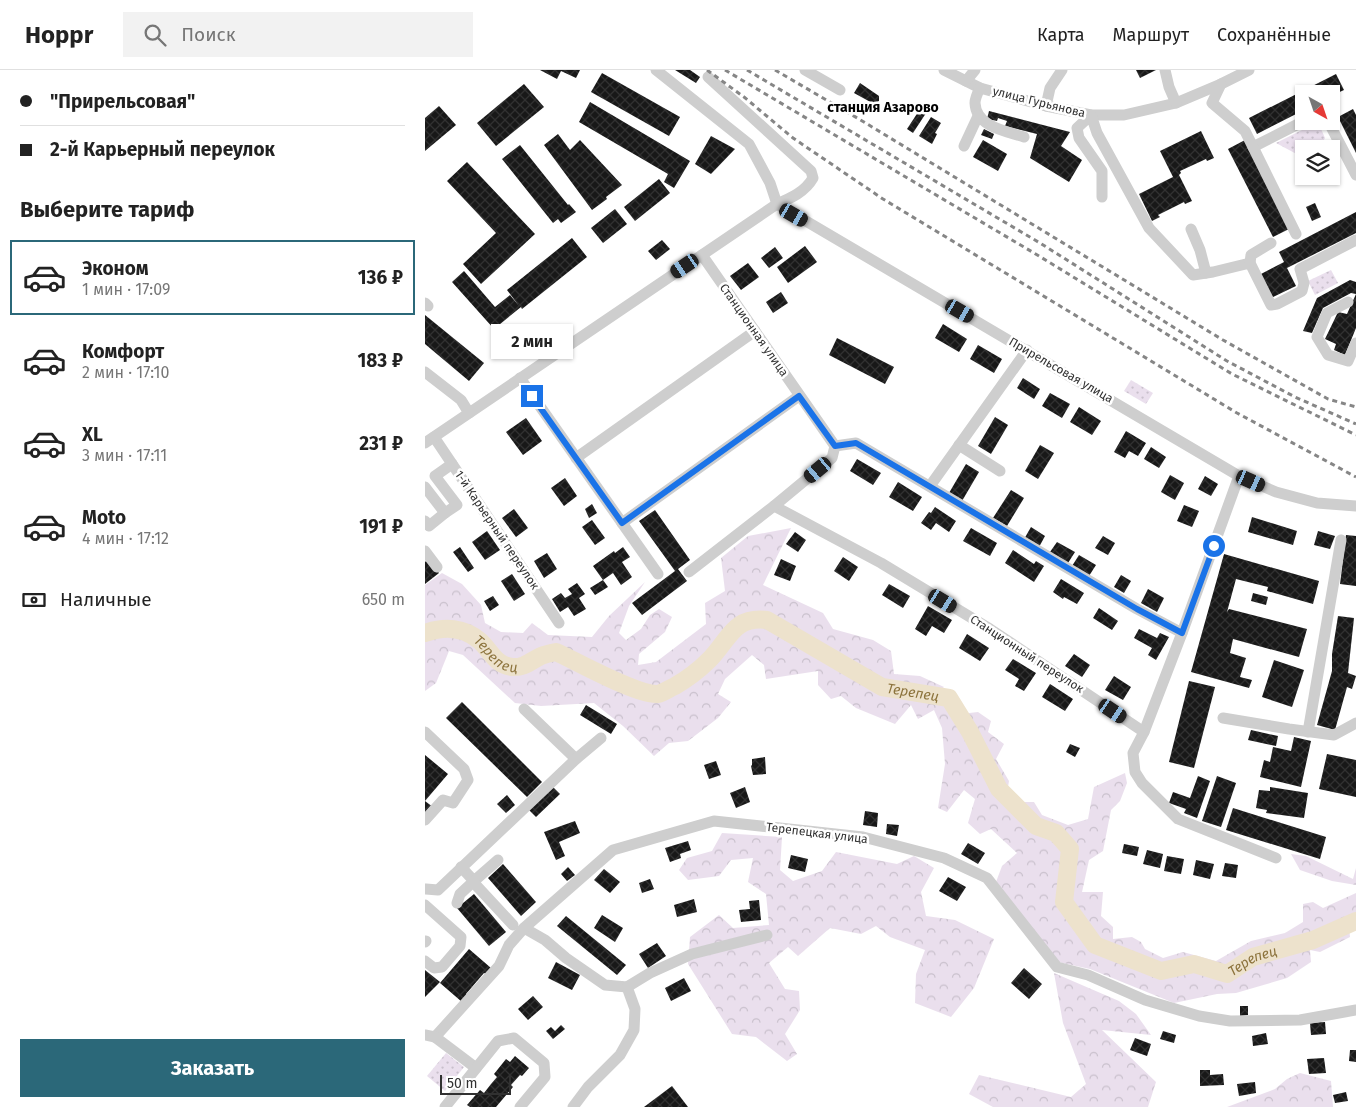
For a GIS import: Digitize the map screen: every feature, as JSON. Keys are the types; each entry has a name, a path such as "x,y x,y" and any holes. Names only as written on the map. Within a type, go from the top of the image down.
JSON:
{"street":[{"path":"656,70 749,144 770,183 777,204"},
{"path":"805,70 840,90"},
{"name":"улица Гурьянова","path":"944,70 980,88 1046,106 1091,115 1124,115 1176,103 1249,70"},
{"path":"966,82 975,70"},
{"path":"1046,106 1050,88 1062,70"},
{"path":"1165,70 1169,87 1176,103"},
{"path":"429,440 777,204 808,187 813,178 811,172 707,77"},
{"path":"1221,84 1212,103 1245,131 1296,234"},
{"path":"980,88 975,102 978,116 986,124 1024,137"},
{"path":"1102,197 1102,170 1079,138 1077,128 1091,115 1097,133 1149,228 1193,275 1250,263"},
{"path":"964,146 978,116"},
{"path":"1253,147 1295,126"},
{"path":"1333,130 1356,175"},
{"name":"Прирельсовая улица","path":"777,204 1239,476 1276,492 1317,503 1356,506"},
{"path":"1191,230 1200,250 1206,273"},
{"path":"1271,244 1251,255 1250,263 1271,305 1277,304 1302,291 1304,284 1300,269 1356,240"},
{"name":"Станционная улица","path":"702,255 835,446"},
{"path":"1348,302 1327,313 1317,338 1328,355 1348,361 1356,343"},
{"path":"576,458 755,331"},
{"path":"930,486 1027,350"},
{"path":"425,372 461,400 469,413"},
{"path":"520,378 658,574"},
{"path":"622,523 799,396"},
{"name":"1-й Карьерный переулок","path":"429,440 452,464 559,623"},
{"path":"689,572 775,506 832,458 835,446 856,443 1129,604 1182,633"},
{"path":"959,445 1000,471"},
{"path":"425,520 429,526 457,505 435,476 452,464"},
{"path":"1239,476 1182,633 1144,732 1133,753 1135,772 1142,783 1178,818 1275,858"},
{"path":"425,488 445,514"},
{"name":"Станционный переулок","path":"775,506 881,563 990,629 1144,732"},
{"path":"1308,732 1341,540"},
{"path":"425,551 437,567"},
{"path":"525,709 576,759"},
{"path":"1223,718 1334,735 1356,723"},
{"path":"425,732 464,769 468,780 453,803 443,800 425,820"},
{"path":"425,888 438,890 576,759 601,738"},
{"name":"Терепецкая улица","path":"430,1036 499,966 509,945 524,928 613,850 714,821 863,837 944,858 987,878 1057,967 1088,975 1145,1000 1199,1016 1231,1021 1300,1020 1356,1010"},
{"path":"457,903 460,894 498,860"},
{"path":"461,867 513,925"},
{"path":"425,905 461,937 460,946 442,967 434,968 425,961"},
{"path":"524,928 545,940 565,958 605,985 627,987 650,973 692,954 767,935"},
{"path":"573,1107 588,1087 620,1055 634,1030 635,1009 627,987"},
{"path":"430,1036 476,1068"},
{"path":"445,1107 499,1041 514,1038 544,1062 545,1077 520,1107"}],"green space":[{"path":"1302,130 1322,130 1325,138 1324,140 1295,140 1295,153 1276,143"},
{"path":"1331,270 1338,283 1315,295 1308,281"},
{"path":"1131,380 1153,393 1146,404 1124,391"},
{"path":"791,528 763,585 823,613 833,629 873,640 891,651 894,674 920,676 944,687 930,699 945,704 952,715 978,712 991,721 988,732 1004,744 996,759 1009,781 1008,787 1022,802 1034,802 1042,815 1068,825 1088,819 1094,787 1125,773 1127,783 1120,801 1111,810 1103,851 1089,860 1082,892 1103,892 1101,916 1113,927 1113,939 1132,937 1141,942 1145,949 1163,958 1183,952 1216,961 1251,941 1285,933 1303,922 1303,904 1313,902 1323,908 1356,893 1356,925 1348,916 1350,937 1320,952 1310,950 1311,962 1287,978 1236,993 1217,994 1174,1003 1090,969 1058,962 996,882 1002,866 1017,853 991,829 980,834 968,823 975,799 964,790 947,812 938,808 945,764 942,728 934,710 918,719 911,705 895,724 856,708 841,696 831,699 818,685 818,671 766,679 764,665 752,655 725,679 718,694 731,702 718,718 688,741 669,743 654,756 623,726 594,703 541,706 515,703 463,655 449,651 436,683 425,691 425,585 442,573 462,584 481,605 485,623 501,632 523,633 532,623 548,635 592,637 609,616 645,582 629,606 619,633 626,640 641,629 650,615 659,609 672,617 665,632 639,654 638,665 656,662 706,624 705,603 725,591 721,558 748,536"},
{"path":"722,833 782,837 780,870 793,881 822,871 836,852 897,864 914,856 934,868 921,892 926,916 955,920 994,939 974,988 951,1017 915,1003 916,974 925,950 890,937 876,926 861,934 830,928 798,956 788,947 769,963 785,989 799,991 800,1010 785,1034 797,1054 787,1061 756,1037 732,1034 688,964 690,937 719,915 733,928 769,925 766,894 748,882 753,858 731,860 719,876 688,880 679,870 687,858 712,851"},
{"path":"1291,854 1306,856 1353,879 1356,868 1356,885 1332,881 1300,870"},
{"path":"1054,973 1119,1001 1136,1014 1151,1035 1102,1030 1156,1082 1148,1107 993,1107 969,1094 979,1075 1071,1097 1086,1084 1063,1023"},
{"path":"446,1053 464,1067 445,1091 427,1076"},
{"path":"1300,1073 1331,1081 1333,1107 1227,1107 1275,1089 1287,1079"}],"building":[{"path":"540,70 580,70 576,78 561,71 557,79"},
{"path":"675,70 690,70 700,77 696,83"},
{"path":"1136,70 1156,70 1140,78"},
{"path":"602,73 680,117 669,136 591,92"},
{"path":"1336,74 1344,90 1340,92 1340,85 1314,85"},
{"path":"860,83 879,96 879,101 874,104 854,93"},
{"path":"524,84 544,107 496,146 477,123"},
{"path":"1295,95 1295,115 1257,134 1249,118"},
{"path":"590,102 690,161 674,188 664,182 668,174 579,122"},
{"path":"924,103 930,107 913,133 907,129"},
{"path":"439,106 456,125 425,151 425,118"},
{"path":"1353,109 1356,115 1356,153 1340,121 1340,116"},
{"path":"989,111 1070,132 1061,146 1082,160 1069,182 1030,158 1037,134 1005,126 1007,121 998,118 997,121 987,119"},
{"path":"931,117 941,123 935,133 937,134 932,144 919,136"},
{"path":"984,129 994,134 992,139 981,135"},
{"path":"1201,131 1214,158 1207,161 1206,159 1180,171 1179,175 1192,201 1185,204 1184,202 1158,215 1160,217 1152,221 1139,194 1173,177 1160,151"},
{"path":"558,134 570,150 580,140 622,185 592,210 544,145"},
{"path":"711,136 735,149 711,174 695,164"},
{"path":"983,140 1007,154 998,171 973,157"},
{"path":"1245,140 1289,229 1273,237 1228,149"},
{"path":"520,145 568,205 576,212 561,223 558,219 553,223 502,159"},
{"path":"467,162 535,234 481,284 463,264 496,233 447,181"},
{"path":"659,179 670,193 635,221 624,207"},
{"path":"1315,203 1321,217 1312,221 1306,207"},
{"path":"615,209 627,224 603,243 591,228"},
{"path":"1356,212 1356,233 1287,268 1296,286 1271,298 1259,275 1284,262 1279,252"},
{"path":"572,238 587,257 494,329 452,282 464,271 495,307 510,295 519,306 507,290"},
{"path":"662,240 670,249 656,260 648,251"},
{"path":"805,246 817,262 788,283 777,267"},
{"path":"775,247 783,258 769,268 761,258"},
{"path":"748,263 759,277 741,290 730,276"},
{"path":"1350,280 1356,282 1356,294 1351,293 1323,308 1312,333 1303,331 1317,298"},
{"path":"781,292 788,303 773,313 766,302"},
{"path":"1356,294 1356,328 1345,355 1334,350 1336,344 1325,339 1338,312 1347,314"},
{"path":"425,315 484,363 469,381 425,344"},
{"path":"943,324 967,339 959,352 935,338"},
{"path":"837,338 894,367 885,384 829,355"},
{"path":"978,345 1002,359 994,373 970,359"},
{"path":"1023,378 1040,389 1034,399 1017,388"},
{"path":"1050,393 1070,404 1062,418 1042,406"},
{"path":"1079,407 1101,421 1092,435 1070,422"},
{"path":"995,417 1008,425 991,454 978,446"},
{"path":"526,418 542,441 523,455 506,432"},
{"path":"1126,431 1146,443 1138,456 1129,451 1125,458 1114,452"},
{"path":"1040,445 1054,453 1038,479 1025,471"},
{"path":"1151,447 1166,457 1159,468 1144,459"},
{"path":"857,459 881,473 873,485 850,471"},
{"path":"966,464 979,472 962,501 949,493"},
{"path":"1170,475 1184,483 1175,500 1161,492"},
{"path":"1205,476 1218,484 1211,496 1198,489"},
{"path":"565,478 577,496 564,506 551,488"},
{"path":"898,482 922,497 913,511 889,497"},
{"path":"1011,490 1024,498 1007,526 993,518"},
{"path":"592,504 597,513 589,518 585,509"},
{"path":"1184,505 1199,511 1192,527 1177,521"},
{"path":"935,507 956,521 949,532 936,523 931,530 921,523"},
{"path":"514,509 528,528 516,537 502,518"},
{"path":"655,510 690,560 678,569 687,581 642,615 632,603 675,571 639,521"},
{"path":"1252,517 1297,531 1293,545 1248,532"},
{"path":"592,520 605,538 595,545 582,527"},
{"path":"1031,527 1045,536 1038,549 1023,541"},
{"path":"971,528 997,543 990,556 963,541"},
{"path":"487,531 500,550 485,560 472,542"},
{"path":"1318,531 1335,536 1330,549 1314,545"},
{"path":"795,532 806,540 798,552 786,544"},
{"path":"1346,535 1356,536 1356,586 1340,584"},
{"path":"1103,536 1115,543 1108,555 1095,548"},
{"path":"1057,542 1075,552 1068,563 1050,552"},
{"path":"460,547 474,568 468,572 453,552"},
{"path":"623,547 630,557 622,562 632,577 621,585 613,573 603,580 593,566"},
{"path":"1013,550 1034,564 1036,561 1044,566 1034,582 1005,563"},
{"path":"547,553 557,569 544,578 534,561"},
{"path":"1224,554 1319,581 1313,604 1267,591 1268,587 1236,579 1227,612 1229,609 1307,629 1299,657 1233,639 1230,653 1246,658 1240,677 1252,680 1249,688 1191,672"},
{"path":"1079,555 1096,565 1089,576 1072,566"},
{"path":"843,557 858,567 849,581 834,571"},
{"path":"781,559 796,566 790,581 774,575"},
{"path":"425,562 433,565 439,573 425,584"},
{"path":"512,574 525,594 514,601 501,581"},
{"path":"1121,575 1131,581 1124,593 1114,587"},
{"path":"1061,579 1084,593 1077,604 1064,597 1063,599 1053,592"},
{"path":"603,580 608,587 595,595 590,588"},
{"path":"577,583 585,594 579,598 586,609 574,616 568,607 560,612 552,599 561,593 565,598 572,594 568,589"},
{"path":"889,584 910,596 903,608 882,595"},
{"path":"1148,589 1164,598 1157,612 1141,603"},
{"path":"1253,593 1268,597 1266,605 1251,601"},
{"path":"493,596 499,605 490,611 484,601"},
{"path":"928,606 952,620 944,633 932,626 926,636 915,629"},
{"path":"1099,608 1118,621 1112,630 1093,618"},
{"path":"1338,616 1354,618 1348,673 1356,676 1352,689 1347,687 1335,730 1317,725 1332,671 1332,654"},
{"path":"1139,629 1157,638 1160,633 1169,637 1156,660 1148,655 1152,648 1134,638"},
{"path":"967,634 989,648 980,661 959,648"},
{"path":"1074,654 1090,665 1082,677 1065,666"},
{"path":"1013,659 1036,673 1024,691 1015,686 1019,679 1005,670"},
{"path":"1274,660 1304,670 1292,707 1262,697"},
{"path":"1114,676 1131,687 1123,700 1105,690"},
{"path":"1189,681 1215,687 1194,768 1169,762"},
{"path":"1050,684 1073,699 1065,711 1042,697"},
{"path":"462,702 542,782 527,797 446,718"},
{"path":"586,705 617,724 611,734 580,715"},
{"path":"1251,730 1278,736 1276,746 1248,740"},
{"path":"1294,737 1311,741 1301,787 1260,777 1264,760 1270,762 1273,747 1291,751"},
{"path":"1070,744 1080,748 1075,757 1066,752"},
{"path":"1327,754 1356,760 1356,797 1319,789"},
{"path":"425,755 448,774 425,801"},
{"path":"765,757 766,774 753,775 752,759"},
{"path":"716,761 721,775 709,779 704,765"},
{"path":"1198,776 1210,781 1197,818 1184,813 1186,809 1169,803 1173,792 1190,798"},
{"path":"1217,776 1236,783 1221,827 1202,821"},
{"path":"553,787 560,794 536,817 529,810"},
{"path":"745,787 750,802 736,808 730,793"},
{"path":"1270,787 1308,793 1304,818 1266,813 1267,810 1256,808 1259,790 1270,791"},
{"path":"507,795 515,805 506,813 497,804"},
{"path":"425,801 433,807 425,816"},
{"path":"1233,808 1326,837 1320,859 1226,830"},
{"path":"865,811 878,813 877,827 863,825"},
{"path":"575,821 580,833 559,842 565,856 556,860 544,832"},
{"path":"887,824 899,825 897,836 886,834"},
{"path":"688,841 691,850 680,854 681,858 670,862 665,848"},
{"path":"968,843 985,853 978,864 961,854"},
{"path":"1124,844 1139,847 1137,856 1122,853"},
{"path":"1147,850 1163,854 1160,868 1143,864"},
{"path":"791,855 808,859 805,872 788,868"},
{"path":"1167,856 1184,859 1181,874 1164,871"},
{"path":"1196,860 1214,864 1210,879 1193,875"},
{"path":"1225,863 1238,865 1236,878 1222,876"},
{"path":"503,864 536,902 521,916 488,878"},
{"path":"568,867 575,875 567,881 561,874"},
{"path":"604,869 620,882 610,893 594,880"},
{"path":"948,877 966,887 957,901 939,891"},
{"path":"650,879 654,889 642,893 639,883"},
{"path":"474,894 506,932 489,946 457,908"},
{"path":"694,899 697,912 677,917 674,905"},
{"path":"759,900 761,920 741,922 739,910 750,909 749,901"},
{"path":"602,915 623,928 615,942 594,928"},
{"path":"566,916 626,965 617,975 557,926"},
{"path":"657,943 666,956 648,968 639,954"},
{"path":"469,949 491,968 486,974 484,973 466,994 467,996 462,1002 440,983"},
{"path":"556,962 580,975 572,990 548,978"},
{"path":"1024,968 1042,984 1029,999 1011,983"},
{"path":"425,970 440,982 425,997"},
{"path":"684,978 691,991 671,1001 665,988"},
{"path":"533,996 543,1007 528,1020 518,1009"},
{"path":"1240,1006 1248,1006 1248,1015 1240,1016"},
{"path":"1325,1022 1326,1034 1311,1035 1310,1023"},
{"path":"561,1025 565,1029 553,1039 546,1031 551,1027 555,1031"},
{"path":"1163,1031 1176,1035 1174,1043 1160,1039"},
{"path":"1266,1033 1268,1044 1253,1046 1252,1036"},
{"path":"1135,1038 1151,1044 1147,1056 1130,1050"},
{"path":"1350,1050 1356,1050 1356,1062 1349,1061"},
{"path":"515,1056 529,1068 511,1085 513,1087 496,1107 470,1107 467,1105 480,1090 484,1093 497,1077 494,1074 506,1059 510,1062"},
{"path":"1324,1058 1326,1073 1309,1074 1307,1059"},
{"path":"1200,1070 1210,1070 1210,1075 1223,1074 1224,1085 1200,1086"},
{"path":"1255,1082 1256,1093 1239,1096 1237,1084"},
{"path":"672,1086 688,1107 644,1107"},
{"path":"1346,1092 1348,1101 1335,1103 1333,1095"}],"waterway":[{"name":"Терепец","path":"425,633 439,629 461,630 480,641 501,664 512,667 524,665 541,656 556,652 637,690 658,694 701,668 738,626 755,620 767,620 882,687 949,698 970,732 999,789 1036,826 1056,833 1070,849 1064,902 1095,945 1161,971 1194,964 1227,974 1253,957 1313,940 1356,921"}],"railway":[{"path":"707,70 744,97 793,138 883,199 1237,413 1356,477"},
{"path":"725,70 1034,253 1232,374 1356,435"},
{"path":"747,70 1040,243 1227,361 1295,397 1356,424"},
{"path":"775,70 1223,340 1328,399 1356,407"}],"district":[{"name":"станция Азарово","path":"883,107"}],"route":[{"path":"532,396 622,523 799,396 835,446 856,443 1137,609 1182,633 1214,546"}]}
